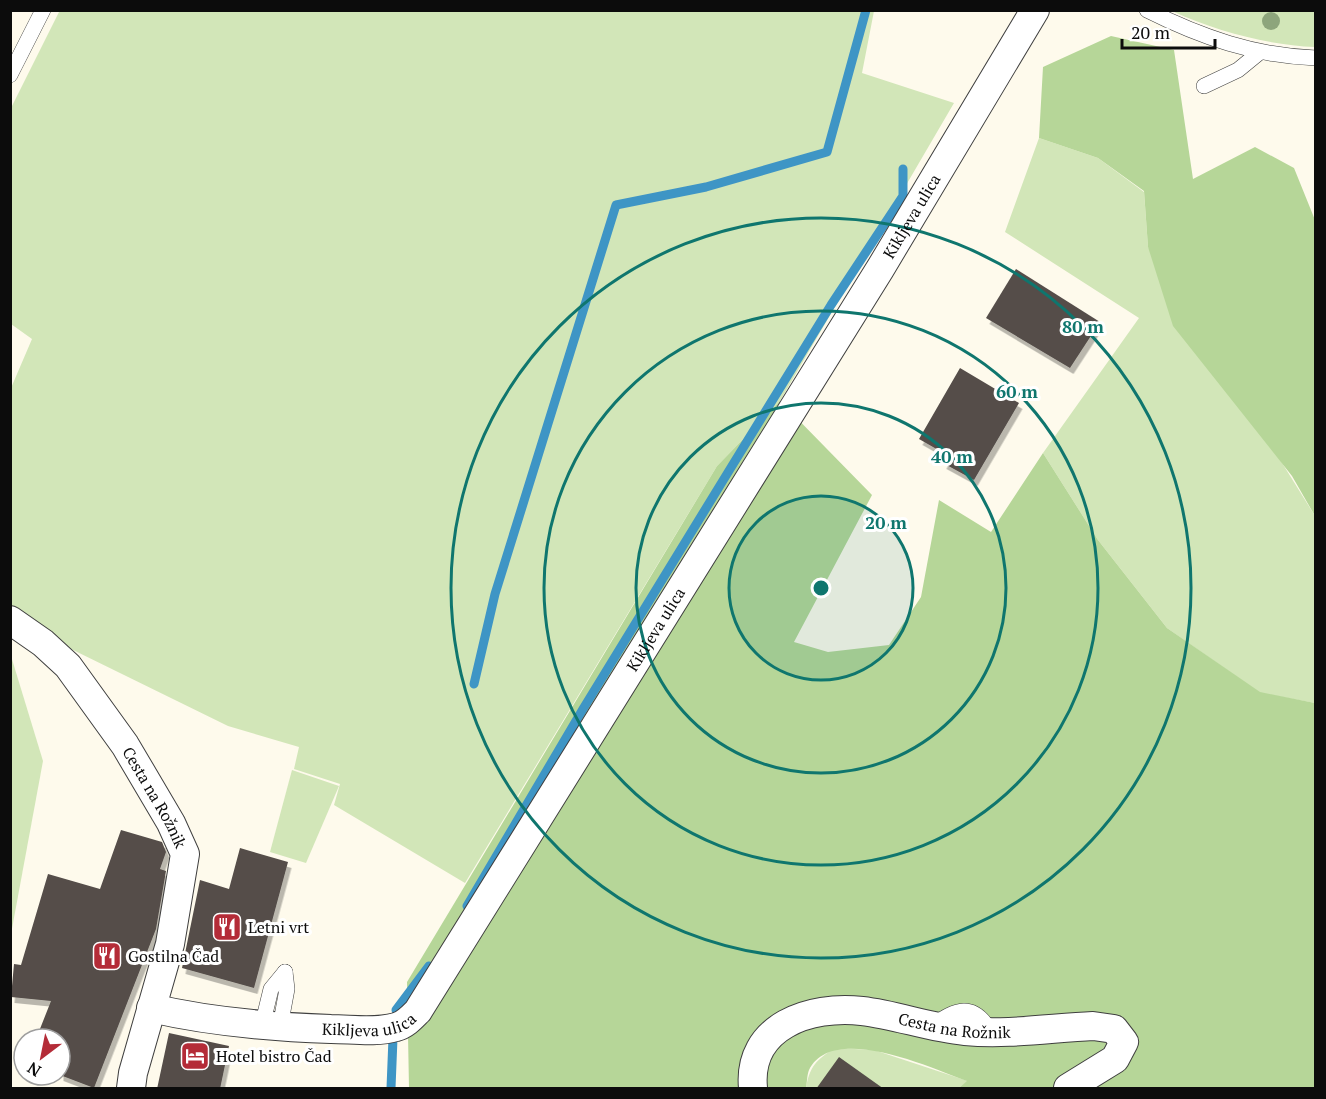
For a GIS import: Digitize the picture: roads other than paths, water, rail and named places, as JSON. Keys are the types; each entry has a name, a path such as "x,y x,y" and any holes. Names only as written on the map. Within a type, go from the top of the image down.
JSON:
{"street":[{"name":"Kikljeva ulica","path":"151,1008 196,1018 271,1026 395,1028 408,1021 418,1011 853,312 1035,10"},
{"name":"Cesta na Rožnik","path":"10,620 43,643 68,666 125,745 171,823 184,854 170,944 132,1073 131,1089"},
{"name":"Cesta na Rožnik","path":"753,1089 756,1058 767,1037 804,1016 831,1011 861,1011 932,1026 991,1032 1093,1026 1114,1029 1124,1042 1115,1059 1068,1089"}],"lane":[{"path":"10,75 43,10"},
{"path":"1147,10 1227,45 1260,52 1316,58"},
{"path":"1204,86 1238,70 1260,52"}],"waterway":[{"path":"474,684 495,594 616,205 706,187 827,152 866,10"},
{"path":"467,906 583,709 727,474 831,305 903,196 903,169"},
{"path":"396,1010 429,966"},
{"path":"391,1088 393,1038"}],"place":[{"name":"Letni vrt","path":"227,927"},
{"name":"Gostilna Čad","path":"107,956"},
{"name":"Hotel bistro Čad","path":"195,1056"}]}
